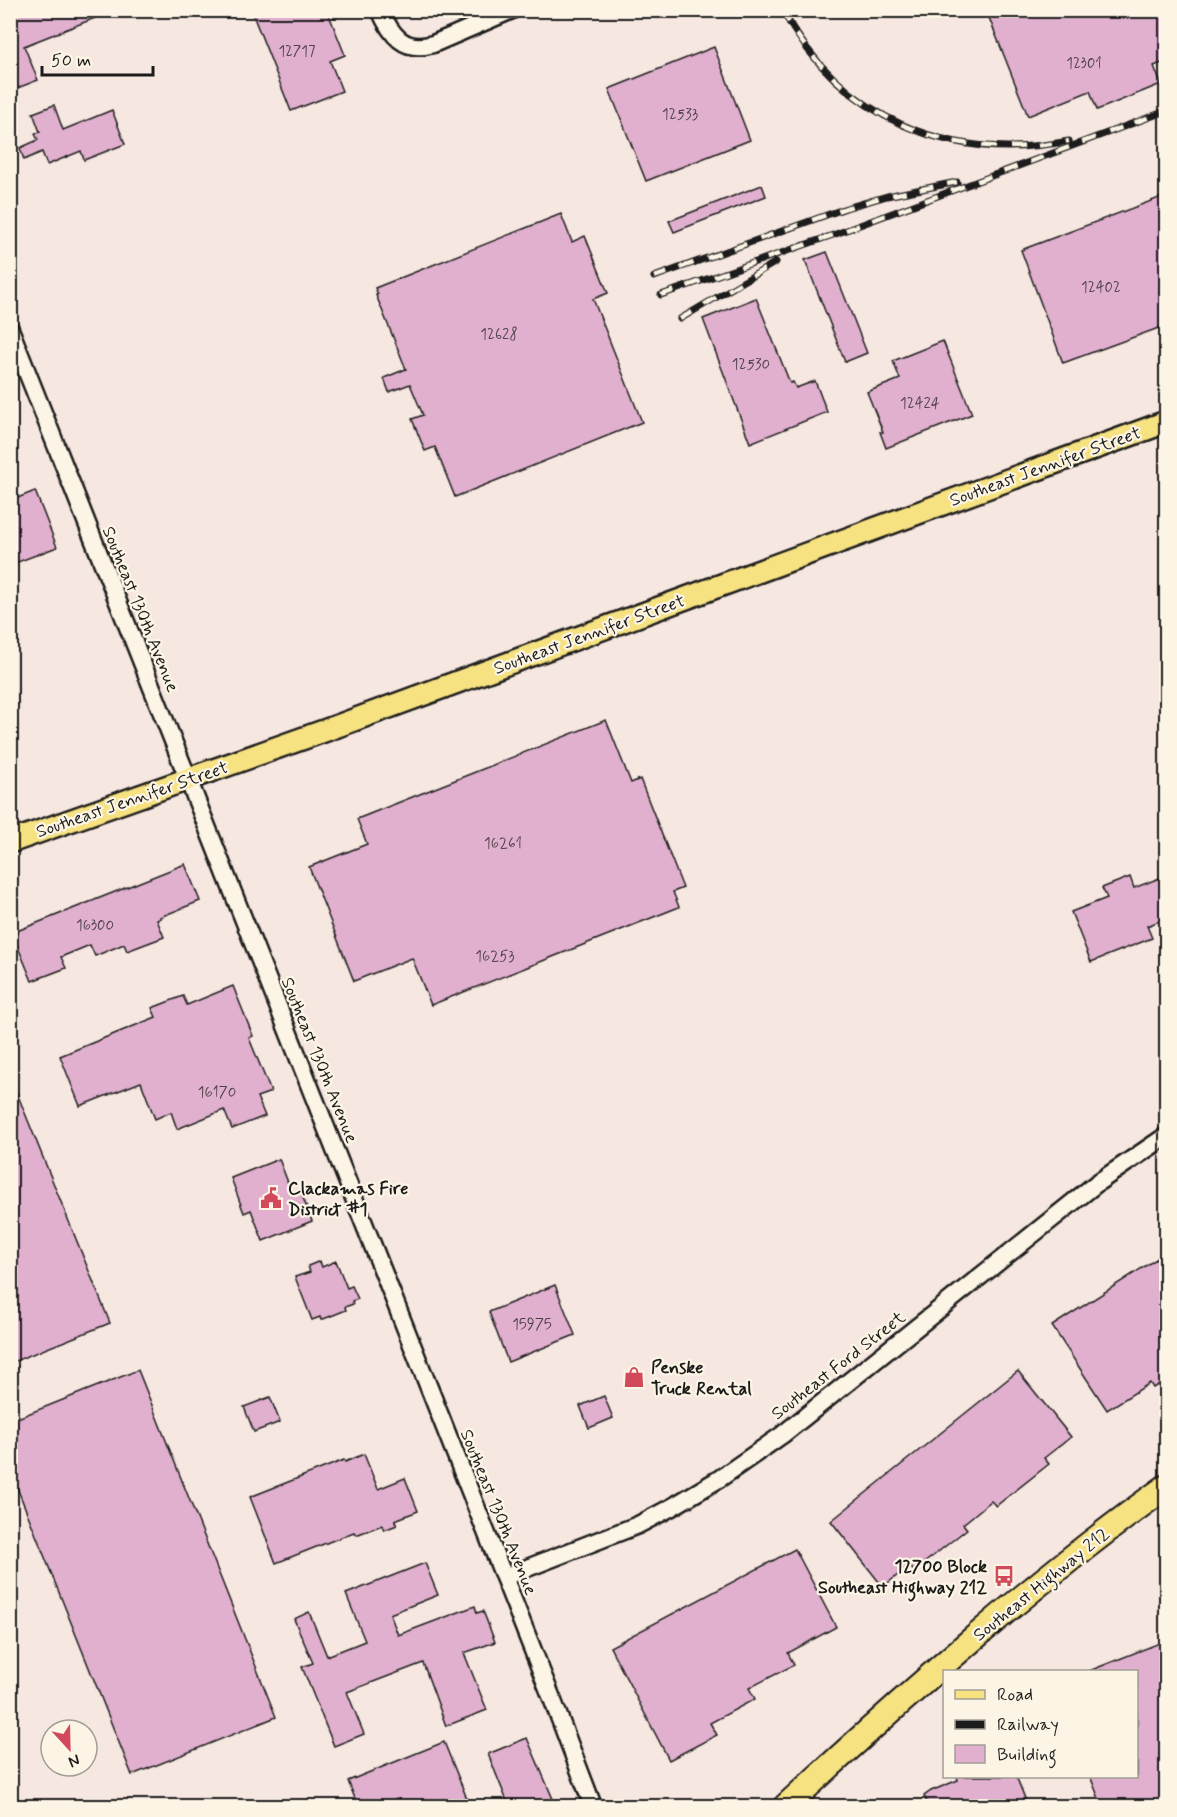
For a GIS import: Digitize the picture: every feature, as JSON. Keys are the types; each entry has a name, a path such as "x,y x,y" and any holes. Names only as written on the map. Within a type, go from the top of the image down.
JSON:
{"highway":[{"name":"Southeast Highway 212","path":"793,1804 965,1645 1044,1580 1167,1487"}],"main road":[{"name":"Southeast Jennifer Street","path":"10,842 188,780 1167,422"}],"street":[{"path":"380,10 391,31 400,40 410,46 421,47 512,10"},
{"name":"Southeast 130th Avenue","path":"10,329 593,1806"},
{"name":"Southeast Ford Street","path":"504,1577 638,1525 719,1479 782,1435 1097,1183 1167,1136"}],"building":[{"path":"10,10 113,11 24,46 38,80 10,91"},
{"path":"251,10 327,10 345,55 330,61 342,91 291,111"},
{"path":"986,10 1167,10 1167,61 1154,66 1161,84 1097,110 1090,91 1028,116"},
{"path":"714,47 750,140 646,181 609,89"},
{"path":"54,105 63,130 112,110 125,144 84,160 81,151 47,165 42,152 24,160 20,148 38,140 35,134 40,132 33,113"},
{"path":"762,185 766,196 674,232 669,221"},
{"path":"1167,195 1167,325 1063,363 1021,250"},
{"path":"561,214 572,242 585,236 608,293 593,299 642,422 455,497 435,447 425,451 412,419 423,415 410,384 389,392 384,378 406,369 375,288"},
{"path":"827,252 867,353 845,362 805,260"},
{"path":"756,298 790,383 793,382 796,388 815,381 827,412 750,443 703,319"},
{"path":"943,341 972,414 886,448 880,432 883,432 867,392 900,379 893,361"},
{"path":"35,491 57,547 10,565 10,501"},
{"path":"606,720 631,783 640,779 683,888 673,892 679,907 431,1005 412,958 354,981 309,867 367,844 357,819"},
{"path":"185,864 200,901 157,920 164,937 127,951 124,944 95,956 90,945 61,957 66,968 32,981 13,935 18,933 17,931"},
{"path":"1167,875 1167,918 1147,926 1152,938 1091,962 1071,912 1107,898 1102,888 1130,877 1134,888"},
{"path":"233,986 253,1036 249,1038 271,1092 257,1097 265,1116 232,1129 224,1110 177,1129 171,1112 155,1119 141,1082 80,1106 60,1056 156,1017 152,1008 183,996 187,1005"},
{"path":"10,1076 110,1323 10,1363"},
{"name":"Clackamas Fire District #1","path":"279,1159 292,1193 300,1190 312,1221 263,1241 251,1210 244,1213 231,1178"},
{"path":"1167,1252 1167,1380 1153,1388 1150,1383 1107,1410 1052,1326"},
{"path":"320,1261 322,1267 336,1261 347,1288 352,1286 358,1299 345,1307 346,1310 321,1320 320,1317 312,1320 295,1277 310,1272 308,1266"},
{"path":"555,1285 575,1335 508,1362 489,1312"},
{"path":"138,1370 276,1717 132,1775 10,1470 10,1421"},
{"path":"1018,1371 1071,1437 1044,1458 1049,1464 996,1506 991,1501 963,1524 967,1529 914,1571 909,1566 883,1587 831,1521"},
{"path":"604,1396 613,1418 589,1428 580,1406"},
{"path":"270,1397 280,1422 254,1432 244,1407"},
{"path":"364,1454 378,1489 405,1478 418,1511 395,1520 397,1525 384,1530 382,1525 356,1535 354,1532 276,1563 250,1497"},
{"path":"795,1549 836,1627 788,1653 794,1665 749,1688 755,1699 710,1723 717,1735 669,1760 610,1647"},
{"path":"425,1563 438,1595 390,1614 398,1635 475,1606 477,1613 483,1611 495,1642 464,1653 487,1710 446,1726 423,1663 347,1692 364,1734 334,1746 302,1667 313,1663 294,1619 309,1612 327,1656 365,1641 346,1594"},
{"path":"1167,1640 1167,1806 1102,1806 1091,1778 1138,1778 1138,1670 1092,1670"},
{"path":"527,1738 556,1806 509,1806 488,1754"},
{"path":"444,1742 470,1806 358,1806 348,1781"},
{"path":"958,1778 1017,1778 1028,1806 929,1806 924,1796 958,1780"}],"railway":[{"path":"782,10 807,48 835,80 868,105 903,125 941,138 982,146 1025,146 1069,141"},
{"path":"661,295 833,235 1166,111"},
{"path":"654,277 846,208 887,196 957,182"},
{"path":"680,319 776,262"}],"place":[{"name":"Clackamas Fire District #1","path":"271,1198"},
{"name":"Penske Truck Rental","path":"634,1377"},
{"name":"12700 Block Southeast Highway 212","path":"1004,1576"}]}
